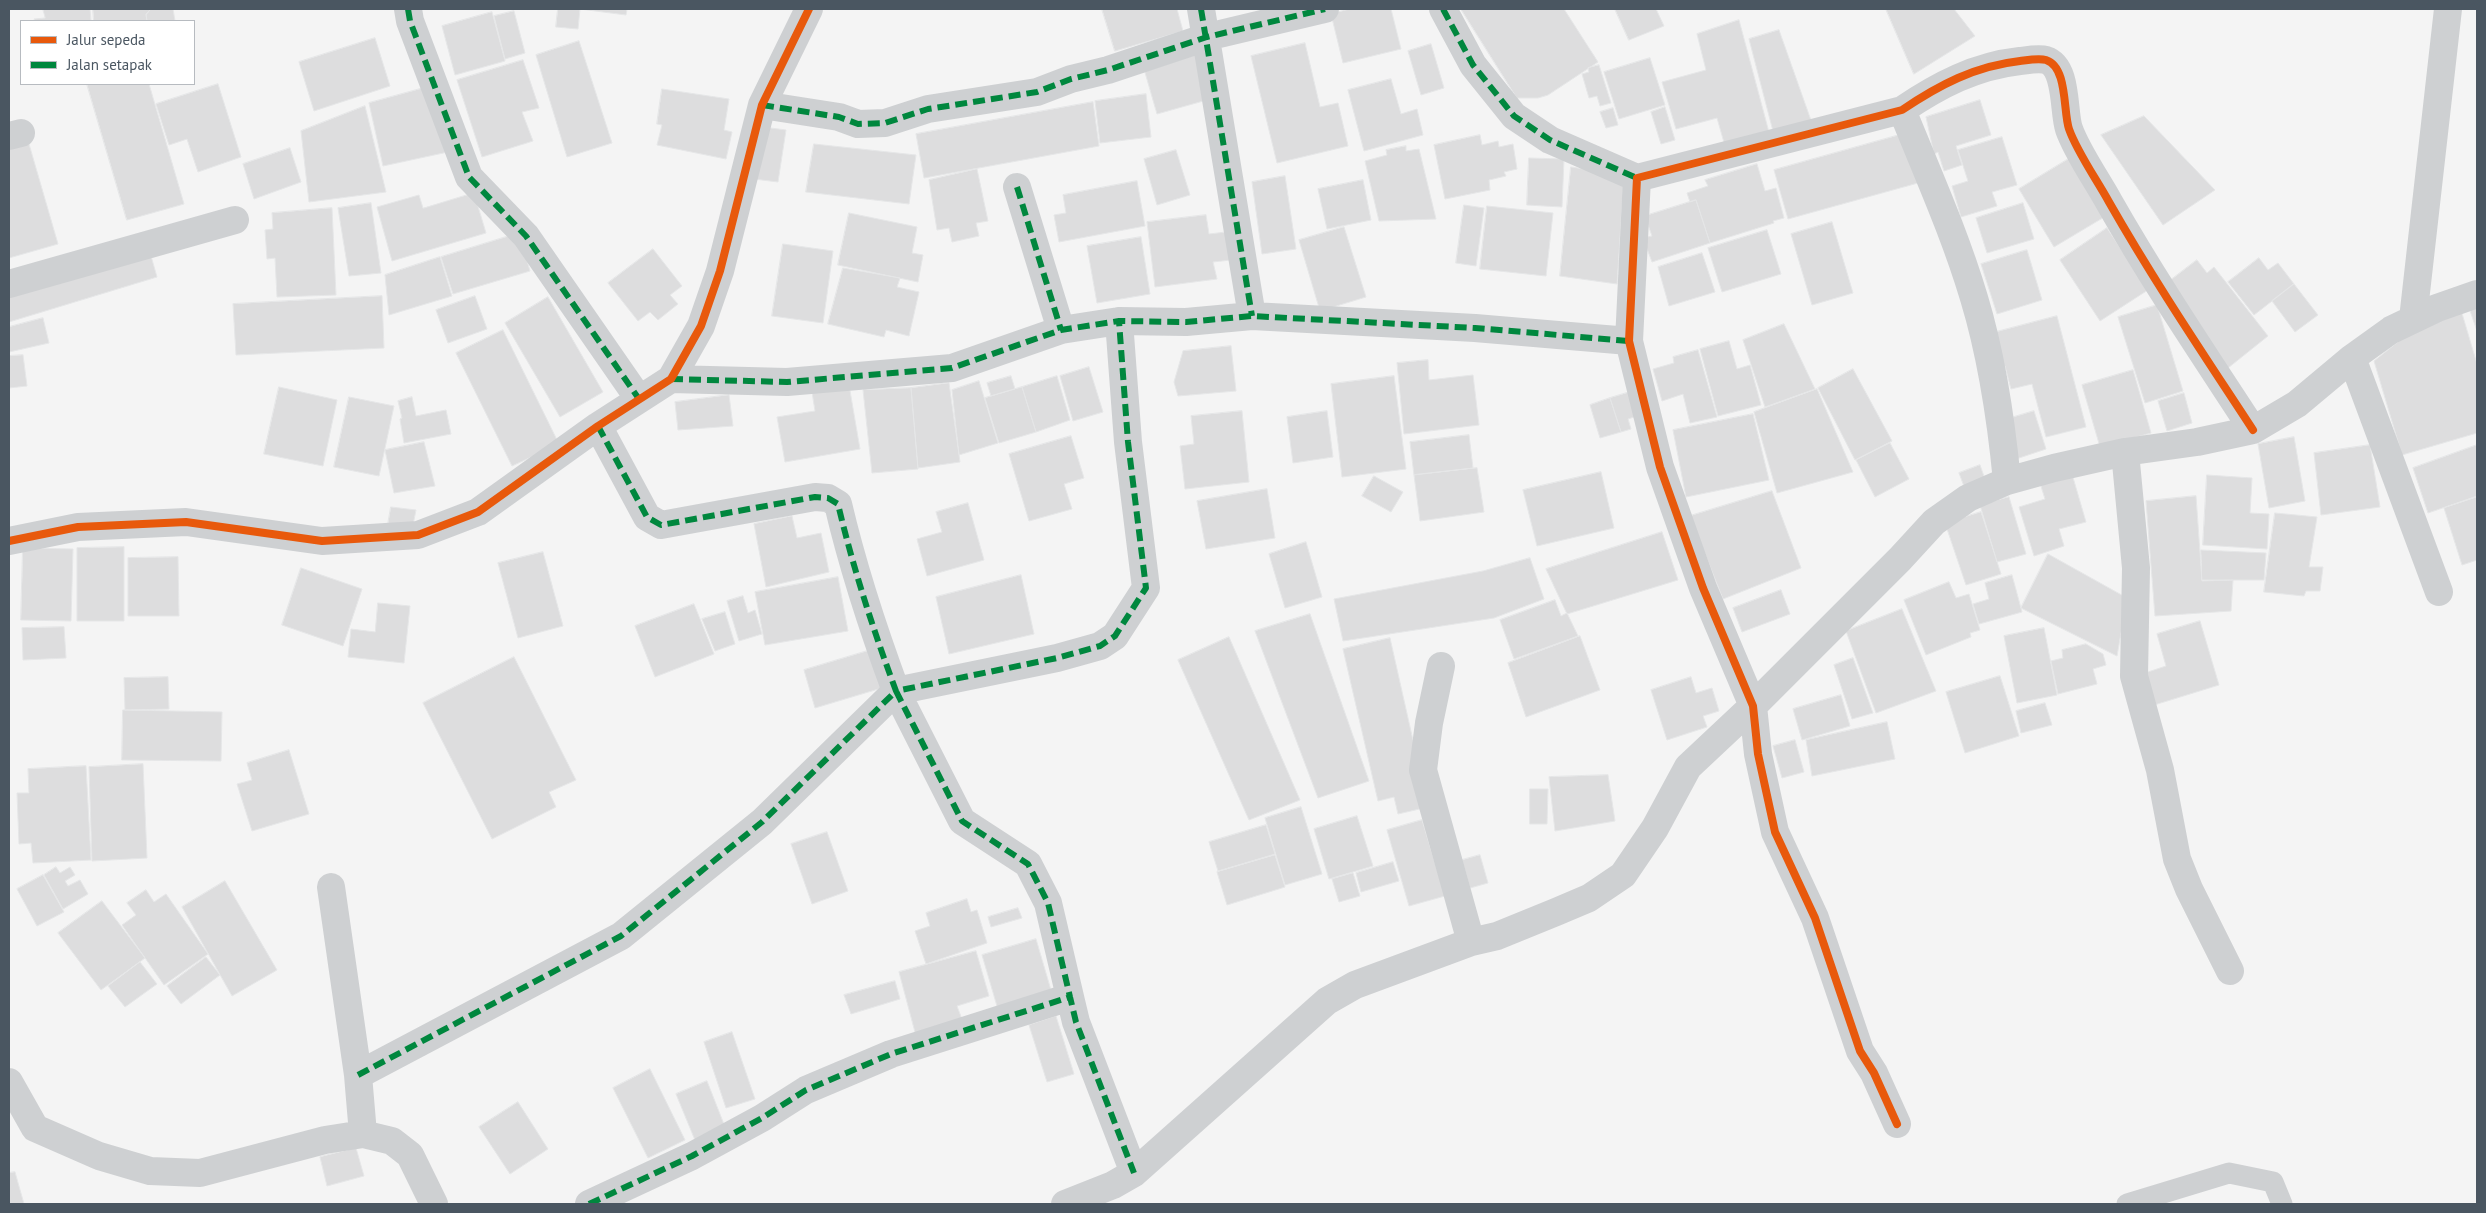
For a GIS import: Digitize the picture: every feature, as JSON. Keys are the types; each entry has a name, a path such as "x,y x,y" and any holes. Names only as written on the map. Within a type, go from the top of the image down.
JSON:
{"street":[{"path":"408,9 410,22 469,177 526,236 639,399"},
{"path":"9,542 78,527 186,522 322,541 418,535 478,512 598,426 671,379 701,326 720,271 762,104 809,9"},
{"path":"1201,9 1252,316"},
{"path":"762,104 839,117 858,124 885,123 928,109 1037,92 1071,79 1108,70 1207,37 1325,9"},
{"path":"1443,9 1473,65 1514,116 1550,140 1637,178 1902,110 1935,88 1971,71 2004,63 2046,60 2056,66 2064,92 2068,128 2142,261 2254,430"},
{"path":"2413,319 2448,9"},
{"path":"1902,110 1975,299 1999,406 2007,481"},
{"path":"1637,178 1629,341 1660,467 1703,588 1753,706 1758,754 1775,832 1815,918 1860,1051 1874,1074 1897,1124"},
{"path":"1017,187 1061,330"},
{"path":"9,284 235,220"},
{"path":"1065,1204 1113,1185 1134,1173 1327,1001 1355,985 1472,942 1497,936 1589,898 1623,875 1655,828 1688,767 1753,706 1900,559 1934,522 1968,498 2007,481 2125,452 2197,442 2254,430 2297,404 2352,358 2390,330 2437,308 2477,294"},
{"path":"671,379 787,382 952,368 1061,330 1119,321 1186,322 1252,316 1475,328 1629,341"},
{"path":"358,1075 621,936 762,822 896,691 1057,658 1100,646 1115,636 1146,588 1129,451 1119,321"},
{"path":"2352,358 2439,592"},
{"path":"598,426 647,517 660,526 815,497 828,498 838,504 850,553 874,632 896,691 962,821 1028,864 1048,903 1076,1022 1134,1173"},
{"path":"2125,452 2136,568 2134,676 2160,770 2177,859 2189,889 2230,971"},
{"path":"1441,666 1429,722 1423,770 1472,942"},
{"path":"330,887 358,1075 363,1134"},
{"path":"589,1204 692,1156 762,1118 806,1090 891,1054 1070,997"},
{"path":"9,1082 36,1128 98,1156 150,1171 200,1173 325,1140 363,1134 392,1141 410,1155 434,1204"}],"lane":[{"path":"2127,1204 2229,1174 2272,1182 2282,1204"}],"building":[{"path":"43,9 90,9 91,20 34,19 45,18"},
{"path":"93,9 151,9 146,14 147,20 94,20"},
{"path":"151,9 173,9 175,20 147,20 146,15"},
{"path":"558,9 580,9 578,29 556,27"},
{"path":"580,9 627,9 626,15"},
{"path":"1102,9 1177,9 1183,31 1115,51"},
{"path":"1350,9 1391,9 1401,49 1343,63 1331,14"},
{"path":"1461,9 1564,9 1598,62 1548,95 1538,98 1517,98"},
{"path":"1615,9 1656,9 1664,26 1629,40"},
{"path":"1886,9 1954,9 1975,36 1914,74"},
{"path":"514,11 525,53 505,59 494,16"},
{"path":"492,12 505,61 455,75 442,26"},
{"path":"1739,20 1770,136 1725,146 1717,118 1676,129 1662,82 1706,70 1697,34"},
{"path":"1779,30 1813,126 1774,135 1749,39"},
{"path":"375,38 390,86 314,111 299,62"},
{"path":"579,41 612,143 567,157 536,55"},
{"path":"1305,43 1320,107 1338,103 1348,146 1277,163 1251,56"},
{"path":"1431,44 1444,88 1421,95 1408,51"},
{"path":"1200,53 1214,98 1157,114 1144,69"},
{"path":"1650,58 1665,105 1619,119 1604,72"},
{"path":"523,60 539,108 522,112 533,141 482,157 457,80"},
{"path":"1599,65 1611,103 1600,106 1597,96 1589,98 1582,74 1589,72 1588,68"},
{"path":"1391,79 1401,114 1417,109 1423,135 1364,151 1348,90"},
{"path":"218,84 241,157 198,172 187,139 169,145 156,104"},
{"path":"87,85 149,85 184,204 127,220"},
{"path":"431,86 448,152 383,166 369,103"},
{"path":"662,89 729,99 724,130 732,132 726,159 657,145 662,125 657,124"},
{"path":"1146,94 1151,137 1100,143 1095,101"},
{"path":"1980,100 1991,135 1956,146 1962,165 1944,171 1938,152 1934,154 1926,117"},
{"path":"1093,102 1099,146 924,178 916,134"},
{"path":"365,106 386,192 309,202 301,131"},
{"path":"1665,107 1675,140 1661,144 1651,112"},
{"path":"1613,108 1618,125 1606,128 1600,112"},
{"path":"2144,116 2215,190 2163,225 2101,135"},
{"path":"763,127 786,130 778,182 754,179"},
{"path":"1903,134 1918,183 1788,219 1774,170"},
{"path":"1480,135 1482,145 1498,141 1499,147 1513,144 1517,169 1504,172 1506,176 1489,180 1490,190 1445,199 1434,145"},
{"path":"2002,137 2017,185 1992,192 1997,206 1961,217 1952,186 1968,181 1958,150"},
{"path":"29,144 58,244 9,258 9,149"},
{"path":"814,144 916,155 909,204 806,192"},
{"path":"1406,146 1406,151 1419,149 1436,219 1379,221 1365,161 1387,155 1386,150"},
{"path":"290,148 301,182 254,199 243,164"},
{"path":"1176,150 1190,195 1157,205 1144,159"},
{"path":"2075,155 2111,213 2054,247 2019,189"},
{"path":"1529,158 1564,159 1562,207 1527,205"},
{"path":"1757,164 1765,191 1776,188 1784,218 1773,221 1774,223 1710,243 1696,200 1690,202 1687,193 1708,186 1705,180"},
{"path":"1571,167 1624,175 1617,284 1560,276"},
{"path":"977,169 988,221 976,223 979,236 952,242 949,228 937,230 929,180"},
{"path":"1285,176 1296,249 1262,254 1252,182"},
{"path":"1363,180 1371,220 1327,229 1318,189"},
{"path":"1137,181 1145,226 1059,242 1054,215 1066,213 1063,195"},
{"path":"474,193 486,233 392,261 377,207 419,195 423,208"},
{"path":"1696,200 1710,243 1652,262 1643,238 1652,236 1645,216"},
{"path":"371,203 381,273 349,276 338,208"},
{"path":"2023,203 2034,239 1987,253 1976,218"},
{"path":"1464,205 1484,208 1476,266 1456,263"},
{"path":"1487,206 1553,213 1546,276 1480,269"},
{"path":"332,208 336,295 277,297 275,258 267,259 265,230 273,229 272,213"},
{"path":"849,213 917,227 912,253 923,255 918,282 838,265"},
{"path":"1206,215 1209,234 1226,232 1231,260 1213,262 1217,279 1155,287 1147,222"},
{"path":"1832,222 1853,293 1812,305 1791,234"},
{"path":"1344,227 1366,297 1320,311 1299,240"},
{"path":"2107,228 2148,290 2100,321 2060,260"},
{"path":"1767,230 1781,274 1722,292 1708,248"},
{"path":"519,233 530,271 453,294 441,257"},
{"path":"1141,237 1150,294 1097,303 1087,246"},
{"path":"783,244 833,251 823,323 772,316"},
{"path":"149,249 157,277 9,322 9,292"},
{"path":"653,249 682,286 670,295 678,304 658,320 650,312 638,321 608,283"},
{"path":"2027,250 2042,300 1997,314 1981,264"},
{"path":"1702,253 1715,292 1669,306 1658,267"},
{"path":"440,257 452,296 389,315 385,275"},
{"path":"2259,258 2268,270 2278,263 2294,284 2254,315 2228,282"},
{"path":"2197,260 2207,273 2214,267 2268,336 2228,368 2163,286"},
{"path":"843,268 900,278 897,287 919,292 909,336 886,330 884,337 828,324"},
{"path":"2294,284 2318,315 2295,332 2272,301"},
{"path":"382,296 384,348 236,355 233,304"},
{"path":"475,296 487,329 448,343 436,310"},
{"path":"548,297 603,392 560,417 505,323"},
{"path":"2477,302 2477,331 2468,305"},
{"path":"2157,305 2183,391 2145,403 2118,317"},
{"path":"2461,310 2477,364 2477,433 2402,455 2374,361 2419,325"},
{"path":"2057,316 2086,427 2046,437 2032,384 2011,389 2005,366 1994,368 1996,332"},
{"path":"43,318 49,343 9,352 9,327"},
{"path":"1784,324 1815,389 1765,407 1743,340"},
{"path":"503,330 559,444 512,466 456,353"},
{"path":"1729,341 1737,369 1750,365 1761,405 1718,416 1700,349"},
{"path":"1231,346 1236,391 1178,396 1174,382 1183,351"},
{"path":"1698,350 1717,417 1690,423 1683,394 1662,401 1653,369 1674,363 1673,357"},
{"path":"23,355 27,386 9,388 9,356"},
{"path":"1428,360 1429,380 1473,375 1479,425 1404,434 1397,363"},
{"path":"1089,367 1103,412 1073,421 1060,376"},
{"path":"1853,369 1892,441 1855,460 1818,388"},
{"path":"2133,370 2151,433 2100,447 2082,385"},
{"path":"1011,376 1015,389 991,396 987,383"},
{"path":"1057,376 1070,420 1036,432 1022,387"},
{"path":"1394,376 1406,469 1342,477 1331,384"},
{"path":"979,381 998,443 959,455 952,390"},
{"path":"949,383 960,462 918,468 911,388"},
{"path":"849,385 860,449 785,462 777,417 815,411 812,392"},
{"path":"279,387 337,400 323,466 264,454"},
{"path":"1022,387 1036,432 999,443 985,398"},
{"path":"911,388 918,469 872,473 863,390"},
{"path":"1817,389 1853,472 1777,493 1754,412"},
{"path":"1630,392 1637,416 1628,419 1631,429 1621,432 1610,398"},
{"path":"2184,393 2192,423 2167,431 2158,401"},
{"path":"729,395 733,426 678,430 675,402"},
{"path":"349,397 394,406 379,476 334,467"},
{"path":"412,397 416,416 446,410 451,434 404,443 400,419 402,418 398,401"},
{"path":"1610,398 1621,432 1600,438 1590,405"},
{"path":"1242,411 1249,482 1185,489 1180,446 1194,444 1191,416"},
{"path":"1327,411 1333,457 1293,463 1287,417"},
{"path":"2034,411 2046,449 2016,459 2004,420"},
{"path":"1753,414 1769,480 1686,497 1673,430"},
{"path":"1469,435 1473,468 1414,475 1410,442"},
{"path":"1071,436 1084,478 1064,484 1072,509 1029,521 1009,454"},
{"path":"2294,437 2305,501 2269,508 2258,444"},
{"path":"424,442 435,486 394,493 385,450"},
{"path":"1890,443 1909,479 1875,497 1856,460"},
{"path":"2370,445 2380,507 2321,515 2314,453"},
{"path":"2477,445 2477,496 2428,513 2413,468"},
{"path":"1980,465 1986,482 1965,489 1959,473"},
{"path":"1477,468 1484,512 1420,521 1414,475"},
{"path":"1601,472 1614,528 1537,546 1523,490"},
{"path":"2072,474 2086,522 2059,529 2064,546 2034,556 2019,507 2045,499 2040,483"},
{"path":"2207,475 2252,478 2250,513 2269,514 2267,549 2203,545"},
{"path":"1374,476 1403,492 1391,512 1362,496"},
{"path":"1267,489 1275,538 1206,549 1197,501"},
{"path":"1772,491 1801,568 1723,599 1690,516"},
{"path":"2196,496 2202,581 2233,580 2231,611 2155,616 2146,501"},
{"path":"2009,497 2026,554 1997,562 1980,505"},
{"path":"2477,497 2477,560 2462,565 2444,508"},
{"path":"968,503 984,560 927,576 917,539 942,532 936,512"},
{"path":"391,507 416,510 411,535 387,530"},
{"path":"1981,512 2001,574 1966,585 1945,523"},
{"path":"2275,513 2317,517 2309,567 2323,567 2320,591 2306,591 2304,596 2264,592"},
{"path":"792,516 797,538 821,533 829,572 766,587 754,524"},
{"path":"1662,532 1678,580 1567,614 1546,569"},
{"path":"1306,542 1322,597 1285,608 1269,554"},
{"path":"124,547 124,621 77,621 77,548"},
{"path":"23,548 73,549 71,621 21,620"},
{"path":"2201,550 2266,553 2264,580 2202,580"},
{"path":"543,552 563,626 518,638 498,563"},
{"path":"2048,554 2127,598 2117,656 2021,608"},
{"path":"178,557 179,616 128,616 128,558"},
{"path":"1530,558 1544,599 1494,618 1343,641 1334,599 1483,571"},
{"path":"301,568 362,589 343,646 282,625"},
{"path":"1021,575 1034,634 949,654 936,597"},
{"path":"2012,575 2022,612 1979,624 1973,604 1989,599 1985,583"},
{"path":"838,577 848,631 765,645 755,592"},
{"path":"1949,582 1956,598 1969,594 1980,630 1970,633 1971,637 1926,655 1904,600"},
{"path":"1781,590 1790,614 1742,632 1733,608"},
{"path":"743,596 748,613 755,610 762,634 739,641 727,601"},
{"path":"1555,600 1561,616 1567,613 1578,636 1514,659 1500,620"},
{"path":"378,603 410,606 404,663 348,657 351,629 375,632"},
{"path":"694,604 714,654 655,677 635,626"},
{"path":"1902,609 1936,691 1876,713 1846,631"},
{"path":"725,612 735,644 715,651 702,619"},
{"path":"1310,614 1369,781 1318,798 1255,631"},
{"path":"2200,621 2219,685 2151,706 2142,674 2166,666 2157,634"},
{"path":"64,627 66,658 23,660 22,628"},
{"path":"2044,628 2057,695 2017,703 2004,636"},
{"path":"1580,636 1600,690 1526,717 1508,663"},
{"path":"1229,637 1300,800 1249,820 1178,660"},
{"path":"1390,638 1428,807 1398,814 1394,797 1378,801 1343,649"},
{"path":"2086,644 2103,654 2106,665 2093,669 2097,684 2058,694 2051,661 2063,658 2062,650"},
{"path":"874,649 885,687 815,708 804,670"},
{"path":"514,657 576,780 549,792 556,807 492,839 423,703"},
{"path":"1853,658 1873,713 1852,719 1834,665"},
{"path":"2000,676 2019,736 1965,753 1946,692"},
{"path":"168,677 169,709 125,710 124,678"},
{"path":"1691,677 1696,693 1712,688 1719,711 1703,716 1707,727 1667,740 1651,690"},
{"path":"1841,695 1850,726 1802,740 1793,709"},
{"path":"2045,703 2052,725 2021,733 2016,711"},
{"path":"123,710 222,712 221,761 122,760"},
{"path":"1887,722 1895,759 1812,776 1806,740"},
{"path":"1795,740 1804,772 1782,778 1773,746"},
{"path":"289,750 309,814 252,831 237,784 252,780 247,763"},
{"path":"143,764 147,858 92,861 89,767"},
{"path":"86,766 91,860 33,863 31,843 19,844 17,793 29,793 28,769"},
{"path":"1608,775 1615,821 1555,831 1549,777"},
{"path":"1530,789 1548,789 1547,824 1530,824"},
{"path":"1301,807 1322,874 1285,885 1265,818"},
{"path":"1357,816 1373,866 1329,879 1314,829"},
{"path":"1422,820 1445,896 1409,906 1387,830"},
{"path":"1266,825 1275,854 1218,871 1209,842"},
{"path":"827,832 848,891 812,904 791,844"},
{"path":"1275,855 1285,887 1227,905 1217,872"},
{"path":"1480,855 1488,883 1470,888 1462,860"},
{"path":"1393,862 1399,881 1361,892 1356,873"},
{"path":"56,867 60,873 70,867 75,875 65,881 68,886 80,880 88,894 63,909 44,875"},
{"path":"1353,873 1360,896 1339,902 1332,879"},
{"path":"43,875 64,912 37,926 17,889"},
{"path":"225,881 277,970 232,996 182,907"},
{"path":"146,890 154,902 166,894 208,954 164,985 122,925 136,915 127,903"},
{"path":"967,899 971,912 977,910 987,943 926,964 915,931 930,926 926,913"},
{"path":"102,901 145,958 101,990 58,933"},
{"path":"1018,908 1022,918 991,927 988,917"},
{"path":"1036,939 1053,997 999,1013 982,955"},
{"path":"976,951 989,996 957,1006 963,1022 916,1036 899,972"},
{"path":"206,957 220,975 181,1004 167,986"},
{"path":"140,962 157,984 125,1007 108,986"},
{"path":"895,981 900,999 851,1014 844,995"},
{"path":"1056,1016 1074,1074 1047,1082 1029,1025"},
{"path":"732,1032 755,1099 726,1108 704,1042"},
{"path":"650,1069 685,1140 648,1158 613,1088"},
{"path":"707,1081 727,1132 697,1145 676,1094"},
{"path":"518,1102 548,1149 510,1174 479,1127"},
{"path":"356,1148 364,1176 327,1186 320,1157"},
{"path":"15,1172 24,1204 9,1204 9,1173"}],"marked path":[{"path":"408,9 410,21 469,177 526,236 639,399"},
{"path":"1201,9 1252,316"},
{"path":"762,105 839,117 858,124 885,123 928,109 1037,92 1071,79 1108,70 1207,37 1325,9"},
{"path":"1443,9 1473,65 1514,116 1550,140 1637,178"},
{"path":"1017,187 1061,330"},
{"path":"671,379 787,382 952,368 1061,330 1119,321 1186,322 1252,316 1475,328 1629,341"},
{"path":"598,426 647,517 661,525 815,497 828,498 838,504 864,598 896,691 1057,658 1100,646 1115,636 1146,588 1128,442 1119,321"},
{"path":"358,1075 621,936 762,822 896,691 962,821 1028,864 1048,903 1070,997"},
{"path":"589,1204 692,1156 762,1118 806,1090 891,1054 1070,997 1076,1022 1134,1173"}],"cycle path":[{"path":"9,541 78,527 186,522 322,541 418,535 478,512 598,426 671,379 701,326 720,271 762,105 809,9"},
{"path":"1897,1124 1874,1073 1860,1051 1815,918 1775,832 1758,754 1753,706 1703,588 1660,467 1629,341 1637,178 1902,110 1930,92 1958,78 1988,67 2026,60 2046,60 2053,64 2058,71 2064,91 2069,129 2082,156 2161,289 2253,430"}]}
